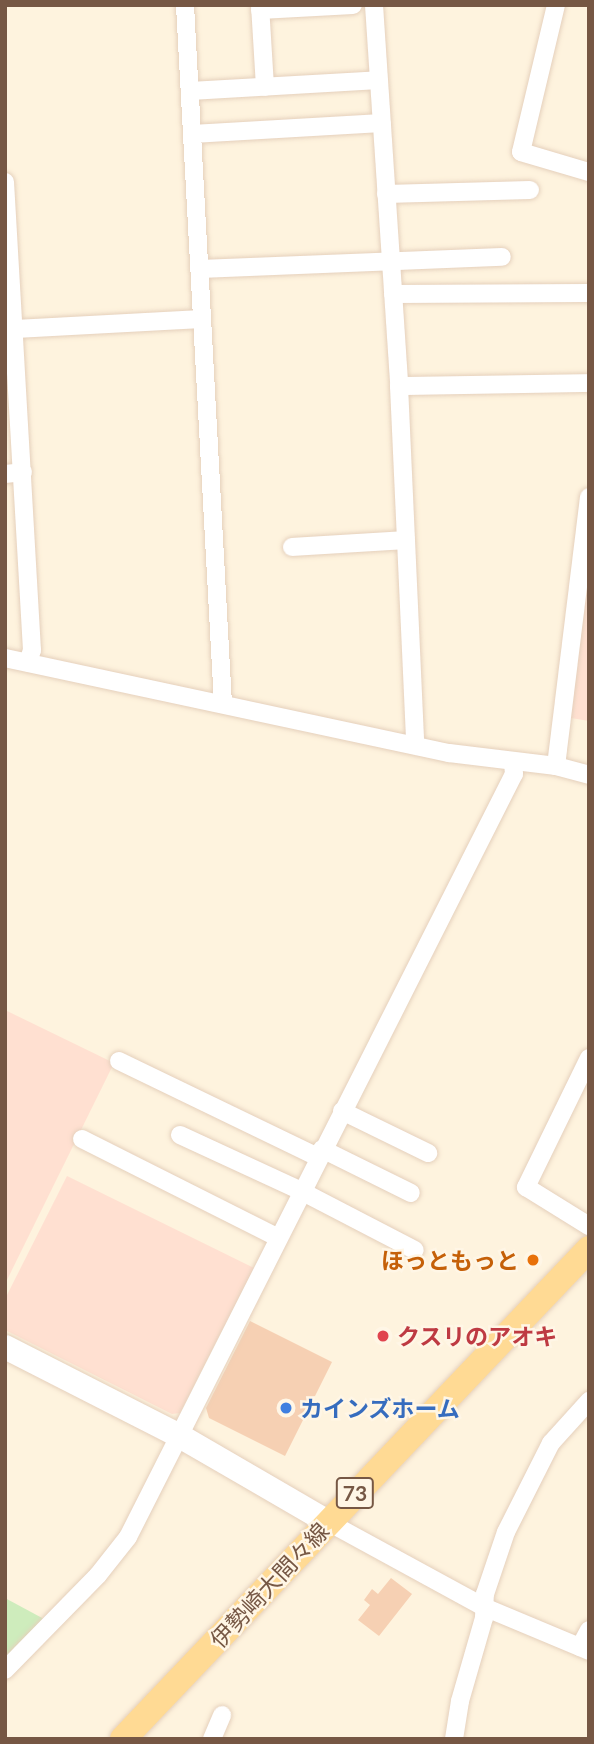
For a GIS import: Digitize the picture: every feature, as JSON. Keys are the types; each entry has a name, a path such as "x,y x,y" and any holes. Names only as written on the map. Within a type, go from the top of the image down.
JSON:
{"main road":[{"name":"伊勢崎大間々線","path":"123,1739 589,1249"}],"street":[{"path":"185,5 223,704"},
{"path":"265,87 260,8 353,5"},
{"path":"374,5 399,386 415,745"},
{"path":"556,5 521,152 524,156 589,172"},
{"path":"190,91 379,80"},
{"path":"192,134 382,123"},
{"path":"5,182 9,289 15,329 14,473 32,650 28,662"},
{"path":"386,194 530,190"},
{"path":"200,269 502,257"},
{"path":"393,294 589,293"},
{"path":"15,329 202,319"},
{"path":"399,386 589,383"},
{"path":"556,766 589,497"},
{"path":"292,547 406,540"},
{"path":"5,658 415,745 513,763 556,766 589,775"},
{"path":"5,1671 111,1560 128,1537 277,1237 514,774 513,763"},
{"path":"589,1058 526,1187 589,1226"},
{"path":"120,1061 411,1193"},
{"path":"342,1111 428,1153"},
{"path":"180,1135 301,1191 415,1250"},
{"path":"82,1139 277,1237"},
{"path":"5,1347 178,1435 328,1522 484,1607 584,1649 589,1630"},
{"path":"454,1739 460,1701 484,1618 489,1581 522,1496 551,1443 589,1401"},
{"path":"212,1739 222,1715"}],"shaded area":[{"path":"589,548 589,721 565,717"},
{"path":"5,1010 114,1063 5,1284"},
{"path":"67,1176 254,1268 180,1413 172,1414 5,1330 5,1299"}],"green space":[{"path":"5,1598 44,1619 5,1660"}],"building":[{"path":"250,1321 332,1362 285,1456 209,1418 206,1408"},
{"path":"391,1578 412,1594 379,1636 358,1620 370,1605 364,1600 372,1589 378,1594"}],"place":[{"name":"ほっともっと","path":"533,1260"},
{"name":"クスリのアオキ","path":"383,1336"},
{"name":"カインズホーム","path":"286,1408"}]}
